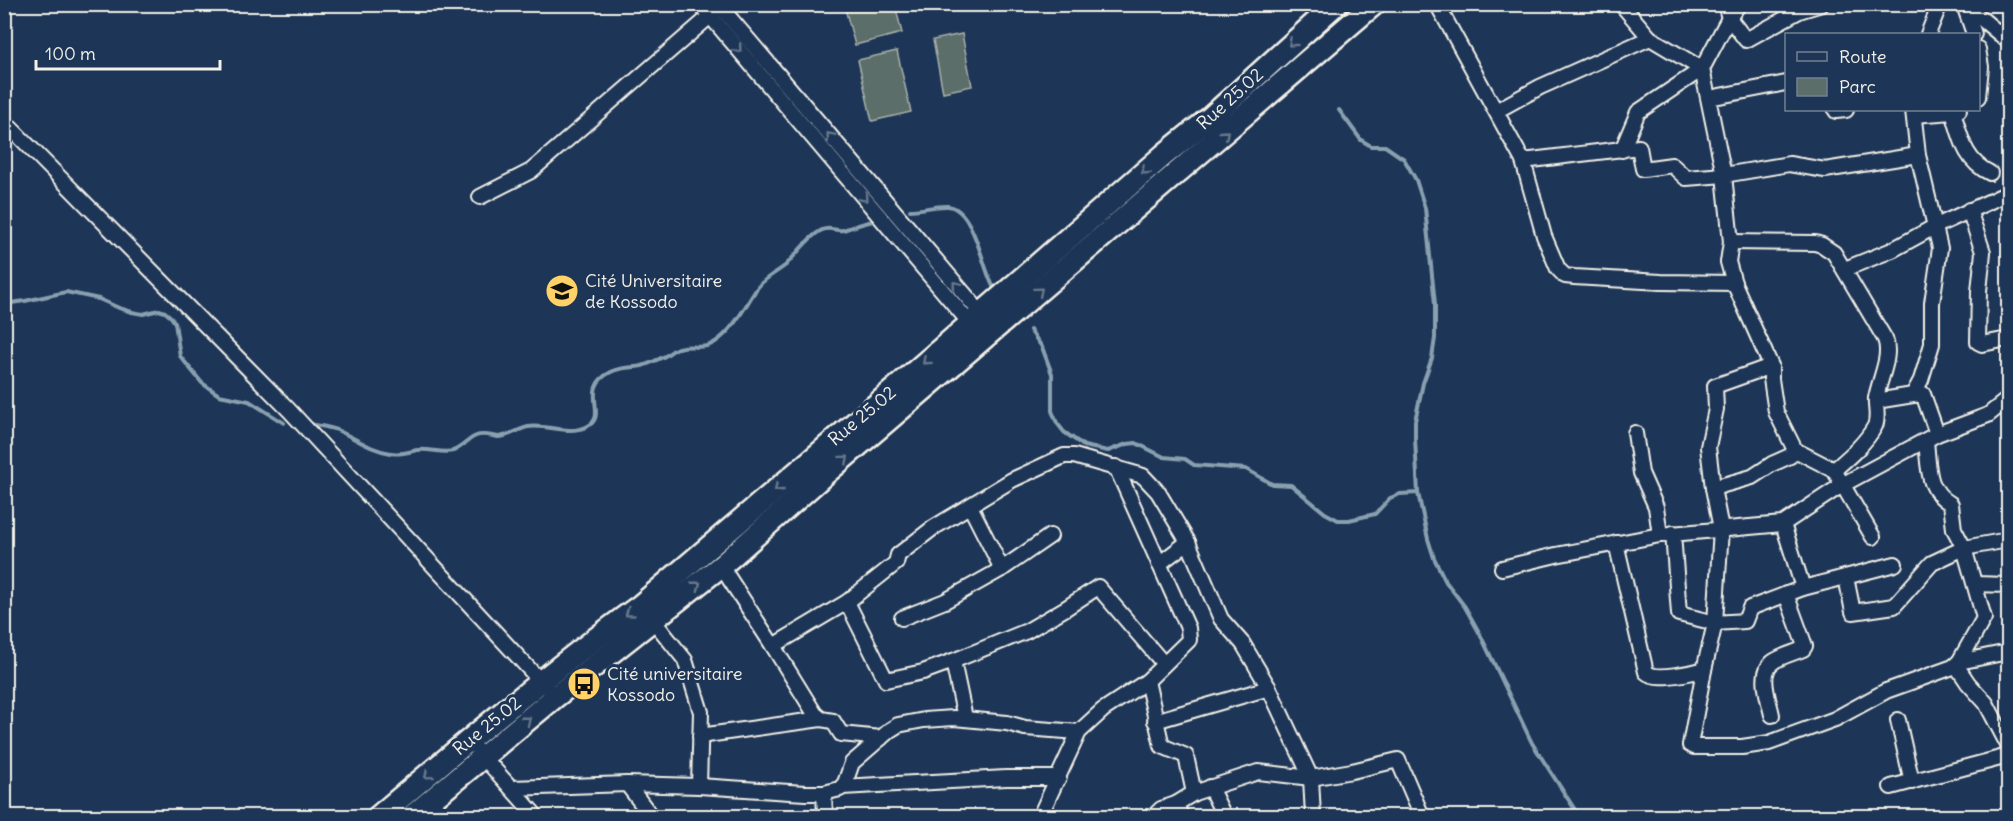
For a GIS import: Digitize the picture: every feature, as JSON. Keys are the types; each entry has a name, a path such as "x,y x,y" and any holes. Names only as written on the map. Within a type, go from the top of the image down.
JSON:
{"main road":[{"name":"Rue 25.02","path":"548,690 640,605 892,391 1164,154 1210,118 1336,4"},
{"path":"475,748 548,690 653,620 721,566 1374,4"},
{"name":"Rue 25.02","path":"379,816 475,748"},
{"name":"Rue 25.02","path":"412,816 475,748"}],"street":[{"path":"700,4 716,10 989,334"},
{"path":"1437,4 1523,161 1544,236 1558,269 1565,276 1650,282 1734,283"},
{"path":"1621,4 1650,38 1702,69 1724,175 1731,242 1728,262 1734,283 1771,366 1776,412 1795,450 1834,470 1873,537"},
{"path":"1622,150 1638,112 1702,69 1727,11 1739,4"},
{"path":"1727,11 1746,40 1798,11 1822,4"},
{"path":"1928,33 1940,4"},
{"path":"1964,5 1974,33"},
{"path":"1964,5 2008,41"},
{"path":"480,197 531,171 716,10"},
{"path":"1496,111 1540,87 1650,38"},
{"path":"1980,61 1980,77"},
{"path":"1709,98 1785,83"},
{"path":"1913,395 1922,380 1932,344 1932,303 1940,248 1918,154 1914,112 1956,111 1965,151 1977,167 1989,172"},
{"path":"4,121 290,410 548,690"},
{"path":"1523,161 1639,147 1643,169 1672,165 1686,178 1724,175 1789,164 1825,170 1918,154"},
{"path":"1845,269 1892,250 1934,227 2008,193"},
{"path":"1969,210 1984,258 1979,291 1978,342 1982,344 2008,339"},
{"path":"1731,242 1822,245 1834,253 1845,269 1887,343 1888,349 1876,401 1875,426 1854,452 1834,470"},
{"path":"1771,366 1714,386 1716,409 1708,447 1721,529 1715,623 1690,745 1694,747 1742,747 1769,743 1835,719 1886,691 1953,668 1958,664 1984,618 1964,548 1954,529 1951,504 1939,497 1931,481 1932,438 1923,394 1876,401"},
{"path":"1502,568 1667,534 1783,524 1842,485 1932,438 1988,415 2008,399"},
{"path":"1988,415 2008,415"},
{"path":"1635,434 1641,473 1667,534 1679,614 1715,623 1746,621 1750,608 1786,594 1894,564"},
{"path":"1713,488 1752,477 1790,456 1795,450"},
{"path":"773,646 847,602 896,563 898,555 906,547 1012,480 1064,456 1074,456 1116,467 1147,479 1158,492 1188,542 1221,619 1243,644 1269,688 1311,778 1313,816"},
{"path":"1040,816 1079,732 1103,710 1147,681 1189,640 1188,628 1116,467"},
{"path":"970,506 1002,568"},
{"path":"1783,524 1803,588"},
{"path":"902,618 945,601 1002,568 1050,536"},
{"path":"1846,577 1852,612 1893,606 1932,563 1964,548 2008,540"},
{"path":"1159,564 1188,542"},
{"path":"1616,543 1646,672 1653,676 1664,676 1704,670"},
{"path":"721,566 815,714 821,719"},
{"path":"1975,585 2008,585"},
{"path":"847,602 886,680 923,672 1027,631 1098,587 1164,664"},
{"path":"1772,716 1765,678 1766,670 1773,662 1803,649 1804,646 1786,594"},
{"path":"653,620 686,660 700,712 699,786"},
{"path":"1958,664 2008,652"},
{"path":"953,661 965,718"},
{"path":"1958,664 1968,682 1986,703 2008,745"},
{"path":"1147,681 1163,747 1186,756 1194,793"},
{"path":"1155,721 1269,688"},
{"path":"842,787 852,763 898,725 924,720 965,718 1079,732"},
{"path":"700,736 821,719 833,721 841,734 880,738"},
{"path":"1898,720 1912,782"},
{"path":"475,748 536,816"},
{"path":"1891,787 2008,756"},
{"path":"1154,816 1161,809 1179,810 1194,793 1258,772 1311,778 1398,760 1422,816"},
{"path":"511,788 627,783 805,793 836,791 842,787 1006,778 1059,778"},
{"path":"627,783 651,816"},
{"path":"1210,787 1224,816"},
{"path":"824,792 825,816"}],"green space":[{"path":"844,5 895,5 902,33 855,45"},
{"path":"962,34 972,86 943,92 933,40"},
{"path":"897,51 911,112 872,121 858,60"}],"waterway":[{"path":"1339,110 1361,140 1371,146 1385,146 1404,159 1416,180 1425,208 1435,304 1435,338 1415,421 1415,439 1418,493 1434,558 1446,582 1465,607 1480,634 1532,743 1579,816"},
{"path":"910,210 943,206 957,210 972,229 995,290"},
{"path":"310,424 337,430 376,449 398,454 422,450 453,451 479,435 502,437 528,427 565,430 586,427 593,422 596,416 596,386 601,379 615,370 647,364 678,348 701,347 717,341 734,324 761,284 786,265 816,234 826,229 843,230 878,220"},
{"path":"4,304 66,292 99,299 132,312 143,314 159,310 165,312 175,323 180,356 202,383 219,395 249,401 284,423"},
{"path":"1030,330 1042,347 1052,374 1052,411 1057,423 1064,432 1084,446 1108,451 1136,443 1164,457 1185,459 1194,465 1246,469 1272,484 1291,485 1325,513 1338,520 1375,514 1390,498 1400,494 1418,493"}],"place":[{"name":"Cité Universitaire de Kossodo","path":"562,291"},
{"name":"Cité universitaire Kossodo","path":"584,684"}]}
